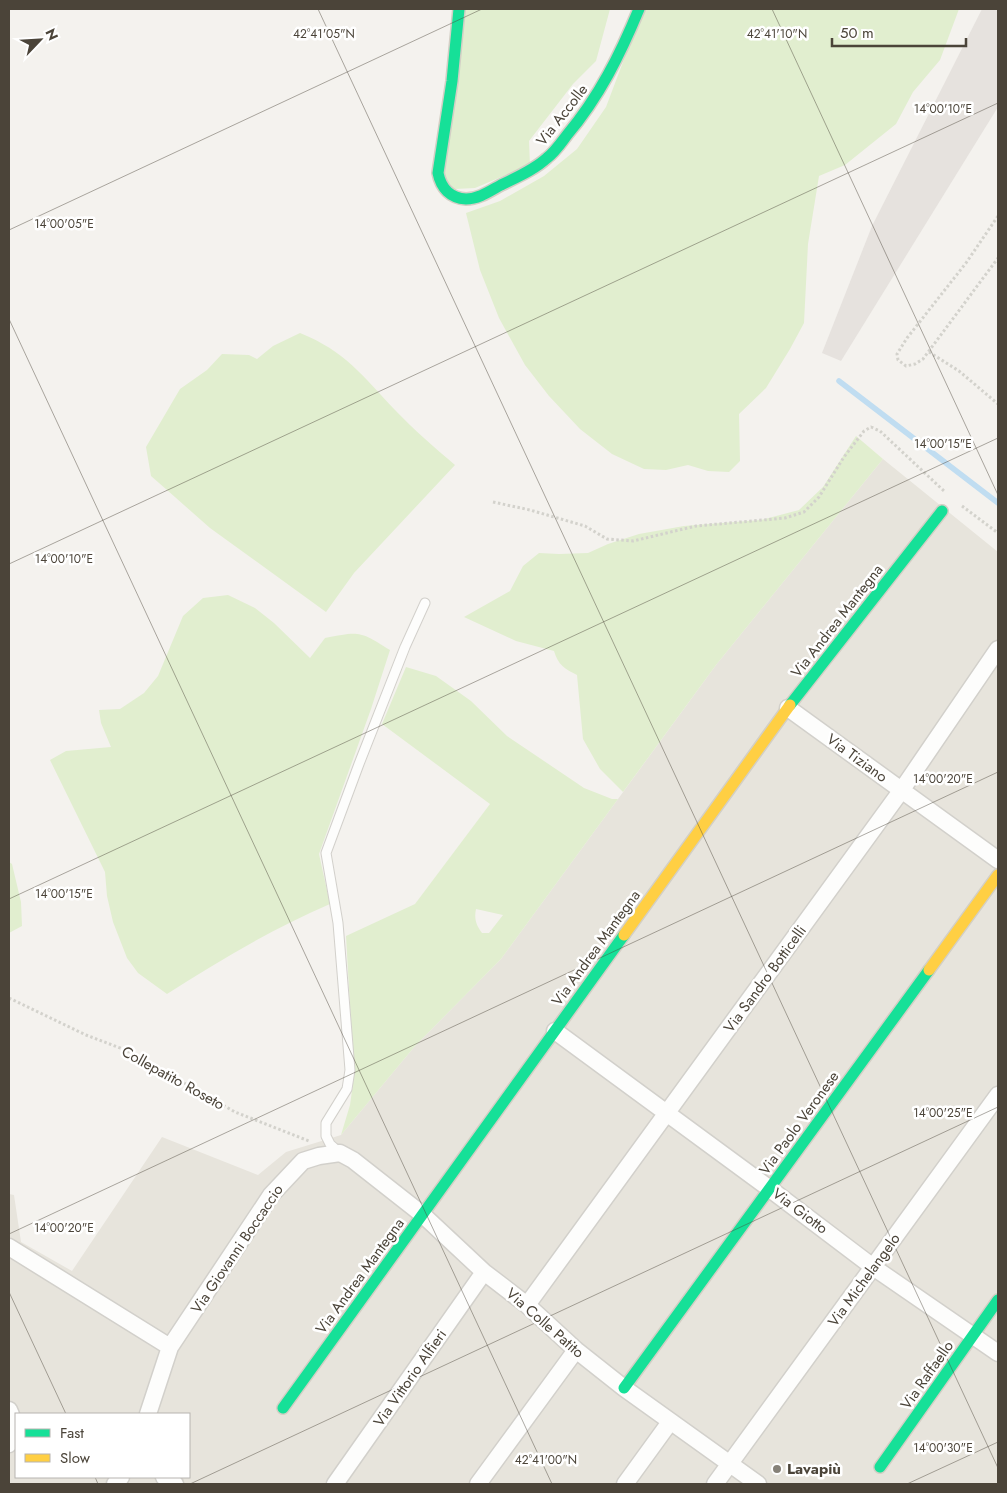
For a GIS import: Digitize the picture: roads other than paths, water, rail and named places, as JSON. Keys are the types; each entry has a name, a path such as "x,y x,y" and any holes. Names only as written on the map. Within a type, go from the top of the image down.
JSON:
{"street":[{"name":"Via Accolle","path":"459,9 452,81 438,173 441,185 448,194 466,199 488,194 502,184 525,174 559,148 605,83 624,46 639,9"},
{"name":"Via Andrea Mantegna","path":"283,1408 788,708 942,511"},
{"name":"Via Sandro Botticelli","path":"527,1305 901,791 998,649"},
{"name":"Via Tiziano","path":"788,708 998,860"},
{"name":"Via Paolo Veronese","path":"624,1388 998,875"},
{"name":"Via Giotto","path":"555,1031 873,1267 998,1353"},
{"name":"Via Michelangelo","path":"715,1484 998,1094"},
{"name":"Via Colle Patito","path":"340,1153 353,1160 423,1215 484,1272 527,1305 576,1350 670,1422 758,1484"},
{"name":"Via Giovanni Boccaccio","path":"148,1413 170,1347 271,1195 303,1161 319,1156 340,1153"},
{"path":"9,1247 170,1347"},
{"name":"Via Vittorio Alfieri","path":"335,1484 484,1272"},
{"name":"Via Raffaello","path":"880,1467 998,1300"},
{"path":"478,1484 576,1350"},
{"path":"9,1410 13,1418 12,1435 9,1444"},
{"path":"624,1484 670,1422"}],"lane":[{"path":"340,1153 330,1144 326,1136 326,1123 347,1089 350,1070 338,923 326,853 391,683 425,603"}],"waterway":[{"path":"839,381 998,503"}],"place":[{"name":"Lavapiù","path":"777,1469"}]}
